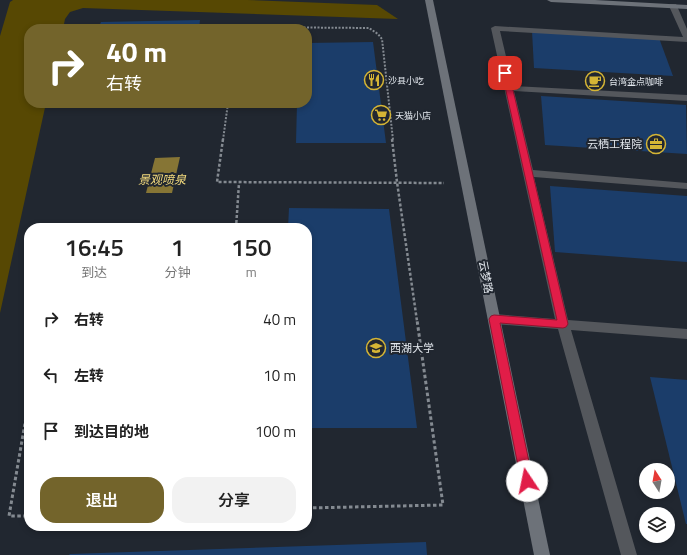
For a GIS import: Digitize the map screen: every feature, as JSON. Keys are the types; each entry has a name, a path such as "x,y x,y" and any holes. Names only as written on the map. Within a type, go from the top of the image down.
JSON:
{"street":[{"name":"云梦路","path":"429,0 542,555"},
{"path":"551,0 687,7"},
{"path":"629,555 563,324 495,28 687,39 673,6"},
{"path":"509,88 687,98"},
{"path":"528,173 687,186"},
{"path":"494,319 687,334"}],"path":[{"path":"312,28 370,28 382,39 397,182 443,505 312,508"},
{"path":"227,108 217,182 467,183"},
{"path":"236,223 239,183"},
{"path":"24,429 9,516 24,516"}],"shaded area":[{"path":"13,0 247,0 377,5 398,19 83,8 70,12 65,19 64,24 24,24 24,108 45,108 0,313 0,36 10,2"}],"water":[{"name":"景观喷泉","path":"180,157 172,193 146,193 155,158"}],"building":[{"path":"200,20 200,24 100,24 101,22"},
{"path":"532,31 659,38 673,76 534,68"},
{"path":"373,42 386,143 296,143 297,108 312,108 312,43"},
{"path":"541,96 686,105 687,154 545,145"},
{"path":"550,186 687,196 687,262 555,252"},
{"path":"289,208 389,209 417,428 312,428 312,223 288,223"},
{"path":"650,377 687,380 687,524 675,479 675,463 671,463"},
{"path":"426,542 427,555 69,555 70,554"}],"place":[{"name":"沙县小吃","path":"374,80"},
{"name":"台湾金点咖啡","path":"595,81"},
{"name":"天猫小店","path":"381,115"},
{"name":"云栖工程院","path":"656,144"},
{"name":"西湖大学","path":"376,348"}],"route":[{"path":"505,73 563,324 494,319 527,481"}]}
